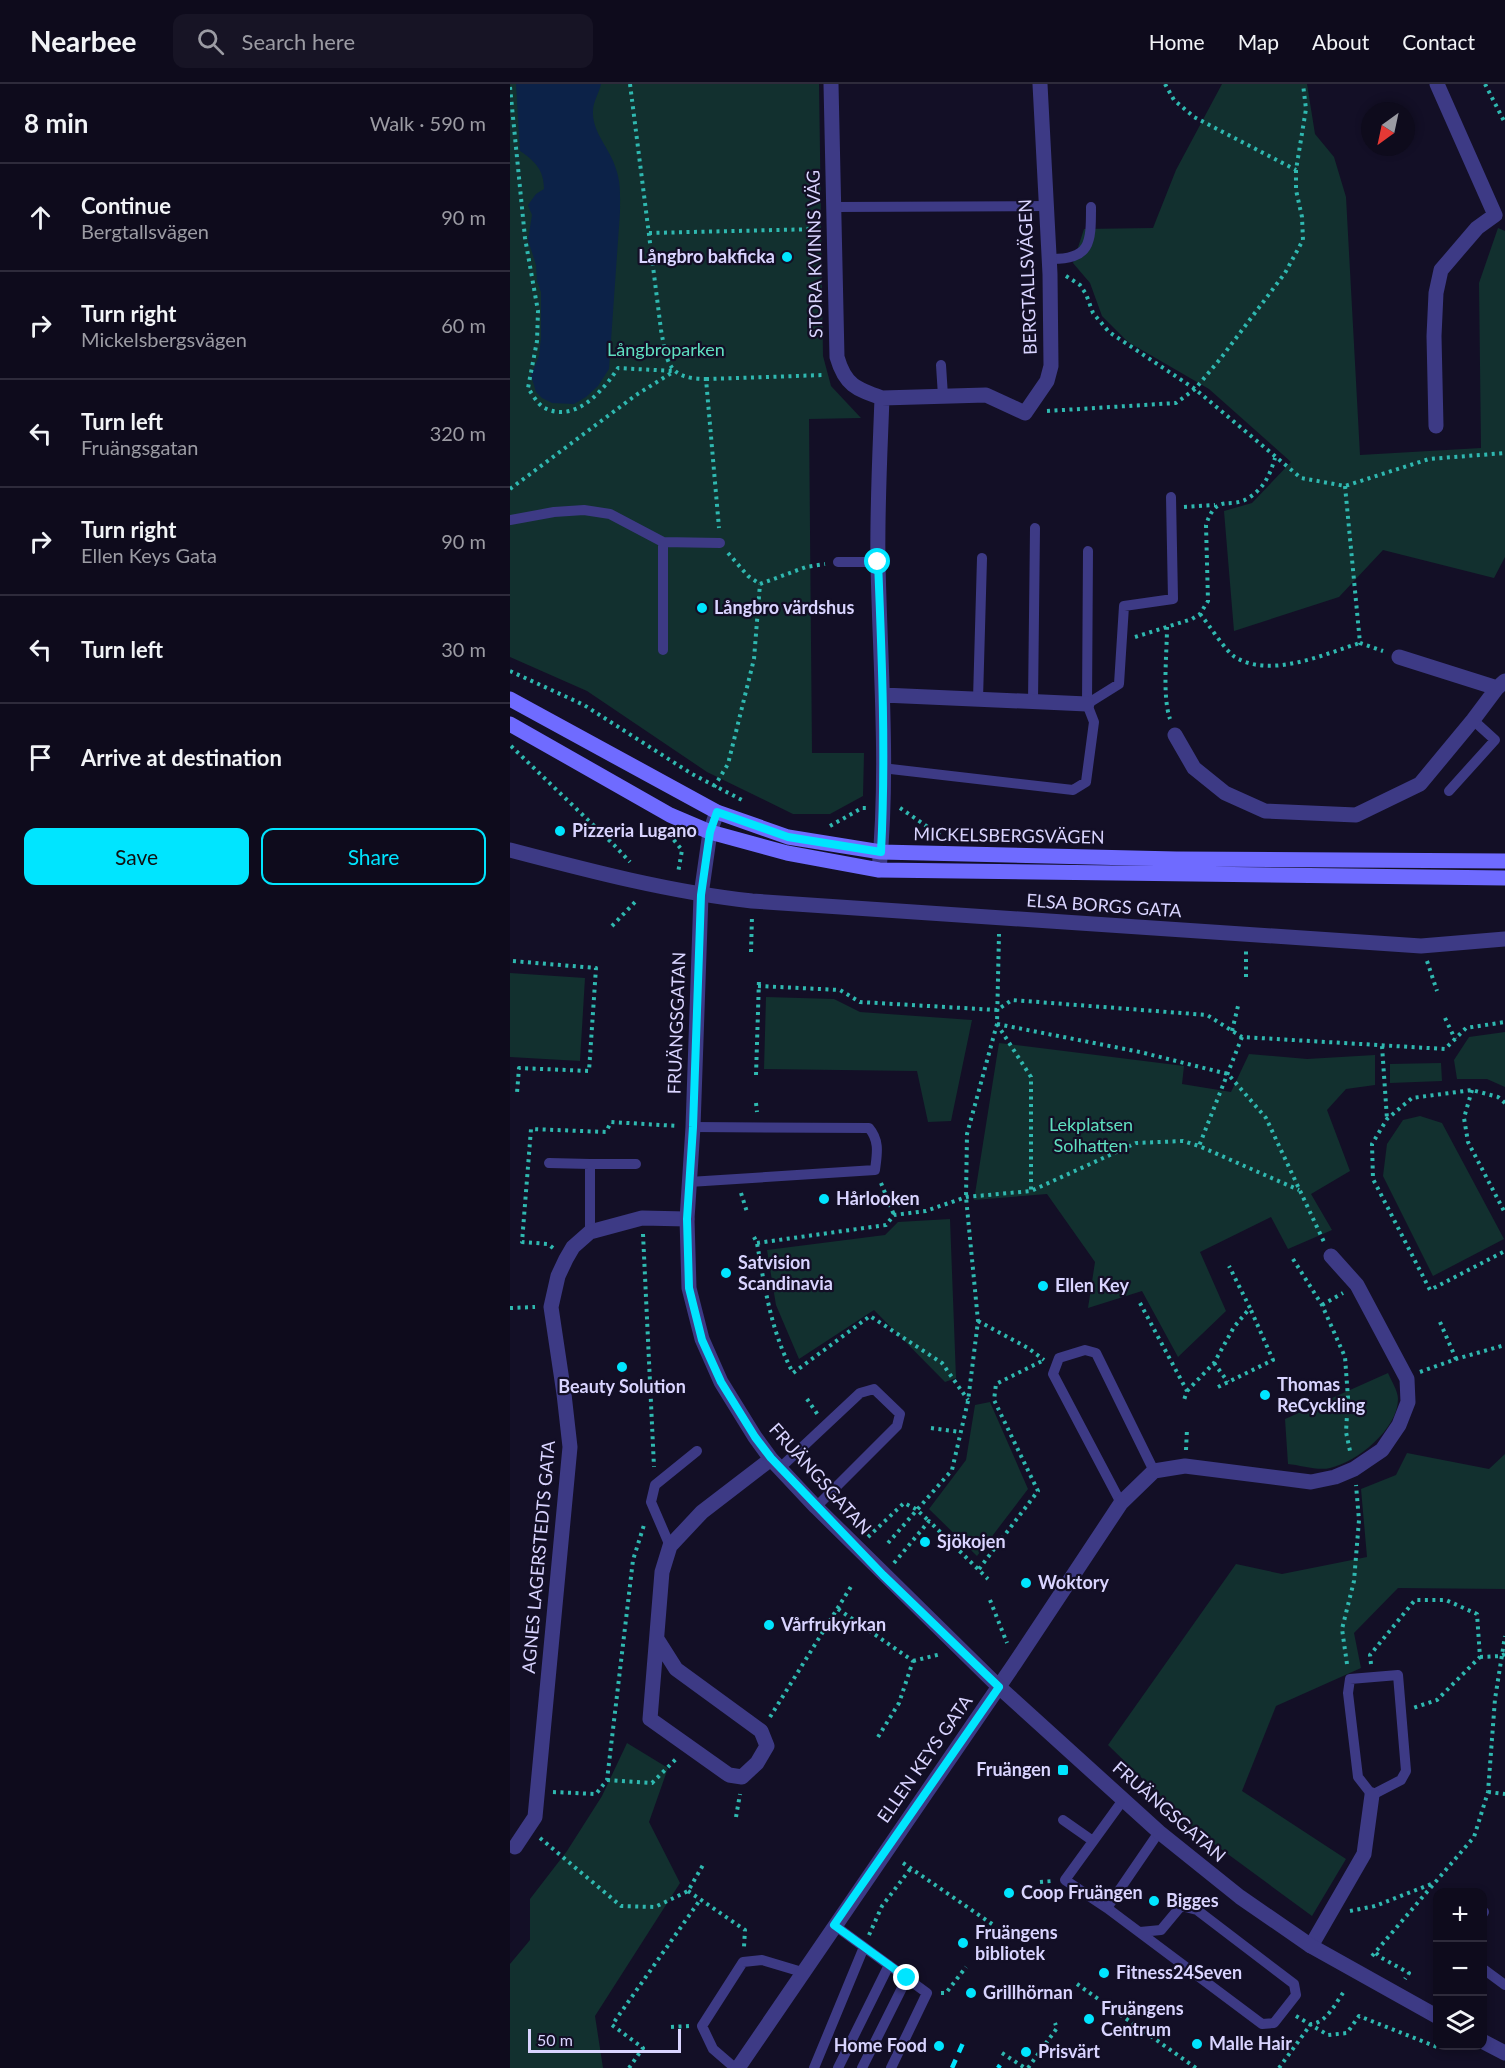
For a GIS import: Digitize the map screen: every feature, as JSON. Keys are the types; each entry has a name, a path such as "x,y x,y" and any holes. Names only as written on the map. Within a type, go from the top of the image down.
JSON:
{"main road":[{"name":"MICKELSBERGSVÄGEN","path":"510,699 717,812 788,837 881,852 1165,859 1505,861"},
{"name":"MICKELSBERGSVÄGEN","path":"510,724 670,815 710,832 787,853 879,870 1505,878"}],"street":[{"name":"STORA KVINNS VÄG","path":"831,84 837,357 842,374"},
{"name":"BERGTALLSVÄGEN","path":"1025,413 1047,381 1051,366 1049,266 1040,84"},
{"path":"1436,426 1434,336 1436,293 1441,270 1477,228 1496,215 1437,84"},
{"path":"842,374 855,388 882,398 986,395 1025,413"},
{"path":"879,870 883,808 883,695 878,562 882,398"},
{"path":"1175,735 1194,768 1225,793 1255,807 1265,811 1356,815 1420,784 1501,684 1399,657"},
{"path":"883,695 1087,704"},
{"name":"FRUÄNGSGATAN","path":"717,812 710,832 701,895 693,1127 687,1219 689,1288 702,1340 721,1382 755,1437 775,1463 816,1507 999,1687 1123,1800 1240,1897 1311,1946 1433,2015"},
{"name":"ELSA BORGS GATA","path":"510,850 651,886 752,902 1421,946 1505,939"},
{"path":"590,1232 642,1218 687,1219"},
{"name":"AGNES LAGERSTEDTS GATA","path":"514,1847 535,1817 570,1447 551,1307 558,1276 566,1258 573,1247 590,1232"},
{"path":"1154,1471 1185,1466 1311,1482 1354,1470 1382,1450 1400,1425 1408,1402 1407,1379 1357,1285 1330,1256"},
{"path":"657,1639 676,1669 761,1731 767,1746 757,1763 742,1777 729,1775 650,1719 662,1572 670,1546 702,1512 775,1463"},
{"name":"ELLEN KEYS GATA","path":"736,2068 999,1687 1121,1503 1154,1471"},
{"path":"1311,1946 1364,1854 1372,1795"},
{"path":"1487,2044 1505,2053"}],"lane":[{"path":"834,207 1045,206"},
{"path":"1049,266 1082,252 1091,238 1091,207"},
{"path":"941,365 943,396"},
{"path":"1087,704 1119,684 1124,606 1173,599 1171,502"},
{"path":"510,520 554,512 584,510 610,514 663,542 720,543"},
{"path":"1033,702 1035,528"},
{"path":"663,542 663,650"},
{"path":"882,768 1073,790 1086,782 1094,722 1087,704 1088,551"},
{"path":"978,699 982,558"},
{"path":"838,562 878,562"},
{"path":"1449,790 1495,740 1473,720"},
{"path":"688,1182 875,1170 878,1150 876,1136 869,1128 693,1127"},
{"path":"549,1163 636,1164"},
{"path":"590,1164 590,1232"},
{"path":"1121,1503 1053,1374 1059,1359 1085,1350 1096,1353 1154,1471"},
{"path":"775,1463 860,1393 874,1389 900,1414 897,1426 816,1507"},
{"path":"670,1546 651,1502 655,1485 697,1451"},
{"path":"1398,1676 1406,1771 1401,1780 1372,1795 1358,1777 1348,1693 1350,1679 1373,1677 1398,1676"},
{"path":"1123,1800 1065,1880 1140,1932 1262,2024 1274,2024 1296,1995 1294,1984 1197,1910 1181,1906 1161,1930 1140,1932"},
{"path":"1063,1820 1093,1841"},
{"path":"1107,1908 1160,1832"},
{"path":"834,1925 927,1993 891,2068"},
{"path":"814,2068 864,1947"},
{"path":"736,2068 713,2049 702,2026 743,1962 762,1960 802,1972"},
{"path":"838,2068 889,1965"},
{"path":"1487,1972 1505,1985"},
{"path":"862,2068 907,1978"}],"path":[{"path":"630,84 661,330 667,360 674,372"},
{"path":"1165,84 1174,100 1194,117 1296,170"},
{"path":"1025,413 1176,403 1195,389 1285,273 1303,240 1302,217 1296,190 1296,170 1306,109 1304,84"},
{"path":"1485,84 1505,123"},
{"path":"510,87 525,238 538,312 537,341 528,388 542,406 564,413 582,406 604,388 618,368 674,372 693,379 842,374"},
{"path":"649,233 835,229"},
{"path":"1049,266 1080,285 1093,313 1109,332 1195,389 1300,478 1345,486 1429,459 1480,453 1505,453"},
{"path":"510,489 636,395 674,372"},
{"path":"706,379 720,543 748,576 760,584"},
{"path":"1171,502 1216,505 1249,498 1269,479 1275,458"},
{"path":"1345,486 1360,643"},
{"path":"1122,641 1192,619 1200,614 1208,601 1206,525 1216,505"},
{"path":"760,584 806,567 838,562"},
{"path":"714,787 728,764 754,659 760,584"},
{"path":"1200,614 1234,657 1262,667 1298,663 1360,643 1399,657"},
{"path":"1167,627 1168,713 1175,735"},
{"path":"510,671 584,705 714,787 746,802"},
{"path":"510,746 614,844 651,886 612,926"},
{"path":"824,829 862,808"},
{"path":"663,828 682,850 676,891"},
{"path":"751,952 752,902"},
{"path":"888,1543 952,1470 968,1401 978,1321 966,1197 967,1134 997,1024 999,919"},
{"path":"1246,978 1247,934"},
{"path":"1421,946 1437,991"},
{"path":"513,961 596,968 589,1071 519,1068 517,1093"},
{"path":"756,1075 759,979"},
{"path":"758,986 840,990 860,1002 997,1010 1012,1000 1207,1015 1242,1037 1444,1049 1466,1028 1505,1022"},
{"path":"1232,1031 1238,1006"},
{"path":"1445,1018 1455,1039"},
{"path":"997,1024 1140,1052 1228,1074 1266,1118 1330,1256"},
{"path":"997,1024 1031,1077 1031,1191"},
{"path":"1199,1146 1242,1037"},
{"path":"1382,1046 1387,1119"},
{"path":"1472,1090 1464,1118 1468,1142 1505,1213"},
{"path":"1505,1103 1498,1097 1472,1090 1412,1098 1387,1119 1372,1144 1373,1179 1430,1290 1505,1251"},
{"path":"758,1244 886,1225 894,1215 926,1210 966,1197 1031,1191 1136,1143 1183,1141 1299,1190"},
{"path":"875,1170 894,1215"},
{"path":"642,1218 655,1485"},
{"path":"754,1237 758,1244 768,1309 786,1359 794,1372 870,1316 942,1363 968,1401"},
{"path":"1293,1258 1322,1305 1345,1357 1348,1398 1346,1432 1354,1470 1359,1520 1354,1581 1342,1629 1350,1679"},
{"path":"1218,1387 1273,1360 1229,1266"},
{"path":"1322,1305 1357,1285"},
{"path":"1140,1304 1187,1391"},
{"path":"510,1308 551,1307"},
{"path":"1183,1403 1187,1391 1214,1363 1234,1327 1250,1308"},
{"path":"978,1321 1028,1348"},
{"path":"1440,1322 1456,1359"},
{"path":"1407,1379 1422,1370 1505,1345"},
{"path":"979,1569 1038,1491 994,1400 996,1384 1044,1360"},
{"path":"1214,1363 1228,1382"},
{"path":"931,1428 960,1432"},
{"path":"537,1791 596,1794 607,1780 633,1560 651,1502"},
{"path":"858,1549 904,1503 916,1509 988,1579"},
{"path":"899,1557 929,1521"},
{"path":"761,1731 852,1585"},
{"path":"990,1600 1015,1663"},
{"path":"1373,1677 1370,1654 1415,1600 1446,1600 1477,1614 1480,1657"},
{"path":"838,1609 913,1661 961,1650"},
{"path":"1372,1956 1474,1838 1488,1792 1495,1699 1505,1636"},
{"path":"1401,1713 1437,1700 1480,1657 1503,1655"},
{"path":"878,1737 900,1703 913,1661"},
{"path":"607,1780 652,1783 688,1748"},
{"path":"736,1817 742,1777"},
{"path":"1488,1792 1505,1794"},
{"path":"528,1828 621,1906 655,1907 688,1891 703,1864"},
{"path":"903,1863 995,1926"},
{"path":"864,1947 882,1906 911,1868"},
{"path":"1330,1915 1375,1906 1435,1882"},
{"path":"688,1891 745,1930 743,1962"},
{"path":"629,2068 643,2049 612,2025 700,1900"},
{"path":"927,1993 946,1993 966,1967"},
{"path":"1077,1984 1196,2068"},
{"path":"1311,2024 1317,2024 1323,2019 1345,1990"},
{"path":"1311,2024 1328,2035 1347,2033 1359,2016 1433,2045"},
{"path":"1002,2053 1027,2068 1057,2028 1054,2023"},
{"path":"1279,2068 1311,2024"}],"green space":[{"name":"Långbroparken","path":"510,84 819,84 823,356 831,386 861,418 809,419 812,753 864,753 863,796 830,814 793,814 707,772 587,691 510,657"},
{"path":"1222,84 1307,84 1315,134 1334,157 1346,197 1360,455 1481,448 1479,283 1498,228 1505,231 1505,557 1494,578 1383,550 1339,597 1234,631 1224,511 1252,503 1291,462 1209,389 1128,342 1102,316 1090,283 1073,263 1084,229 1153,228 1176,170"},
{"path":"510,973 585,978 580,1061 510,1057"},
{"path":"766,997 834,999 860,1012 972,1020 951,1121 928,1122 917,1071 764,1069"},
{"path":"1505,1032 1505,1087 1487,1079 1457,1079 1454,1060 1469,1037"},
{"name":"Lekplatsen Solhatten","path":"999,1043 1184,1066 1182,1084 1231,1092 1249,1054 1307,1059 1375,1055 1375,1085 1346,1089 1327,1110 1350,1171 1311,1194 1332,1230 1288,1249 1271,1217 1200,1252 1226,1311 1178,1357 1142,1291 1088,1308 1095,1262 1047,1194 974,1200"},
{"path":"1441,1063 1442,1081 1390,1083 1390,1064"},
{"path":"1420,1116 1442,1123 1504,1239 1433,1276 1383,1176 1387,1144 1403,1120"},
{"path":"950,1219 956,1378 945,1382 874,1310 799,1359 776,1305 767,1250 885,1235 898,1222"},
{"path":"1388,1373 1398,1396 1396,1410 1391,1422 1374,1442 1352,1459 1330,1468 1288,1464 1285,1419"},
{"path":"990,1402 1028,1489 977,1556 929,1509 966,1460 975,1405"},
{"path":"1407,1453 1489,1469 1505,1454 1505,1589 1398,1588 1354,1633 1361,1668 1276,1706 1242,1791 1346,1859 1312,1916 1195,1830 1108,1745 1236,1564 1282,1574 1367,1557 1361,1489 1396,1475"},
{"path":"627,1743 668,1768 649,1822 680,1883 595,2016 603,2068 510,2068 510,1964 530,1940 530,1899 567,1851 602,1796"}],"water":[{"path":"516,84 601,84 594,104 593,119 613,161 619,180 620,212 609,369 598,386 574,404 552,403 542,398 536,392 531,375 539,356 541,292 528,240 532,215 528,205 536,194 544,189 544,182 538,167 520,151"}],"railway":[{"path":"952,2068 963,2043"}],"place":[{"name":"Långbro bakficka","path":"787,257"},
{"name":"Långbro värdshus","path":"702,608"},
{"name":"Pizzeria Lugano","path":"560,831"},
{"name":"Hårlooken","path":"824,1199"},
{"name":"Satvision Scandinavia","path":"726,1273"},
{"name":"Ellen Key","path":"1043,1286"},
{"name":"Beauty Solution","path":"622,1367"},
{"name":"Thomas ReCyckling","path":"1265,1395"},
{"name":"Sjökojen","path":"925,1542"},
{"name":"Woktory","path":"1026,1583"},
{"name":"Vårfrukyrkan","path":"769,1625"},
{"name":"Fruängen","path":"1063,1770"},
{"name":"Coop Fruängen","path":"1009,1893"},
{"name":"Bigges","path":"1154,1901"},
{"name":"Fruängens bibliotek","path":"963,1943"},
{"name":"Fitness24Seven","path":"1104,1973"},
{"name":"Grillhörnan","path":"971,1993"},
{"name":"Fruängens Centrum","path":"1089,2019"},
{"name":"Malle Hair","path":"1197,2044"},
{"name":"Home Food","path":"939,2046"},
{"name":"Prisvärt","path":"1026,2052"}],"route":[{"path":"878,562 883,695 881,852 788,837 717,812 710,832 701,895 693,1127 687,1219 689,1288 702,1340 721,1382 755,1437 816,1507 999,1687 834,1925 907,1978"}]}
